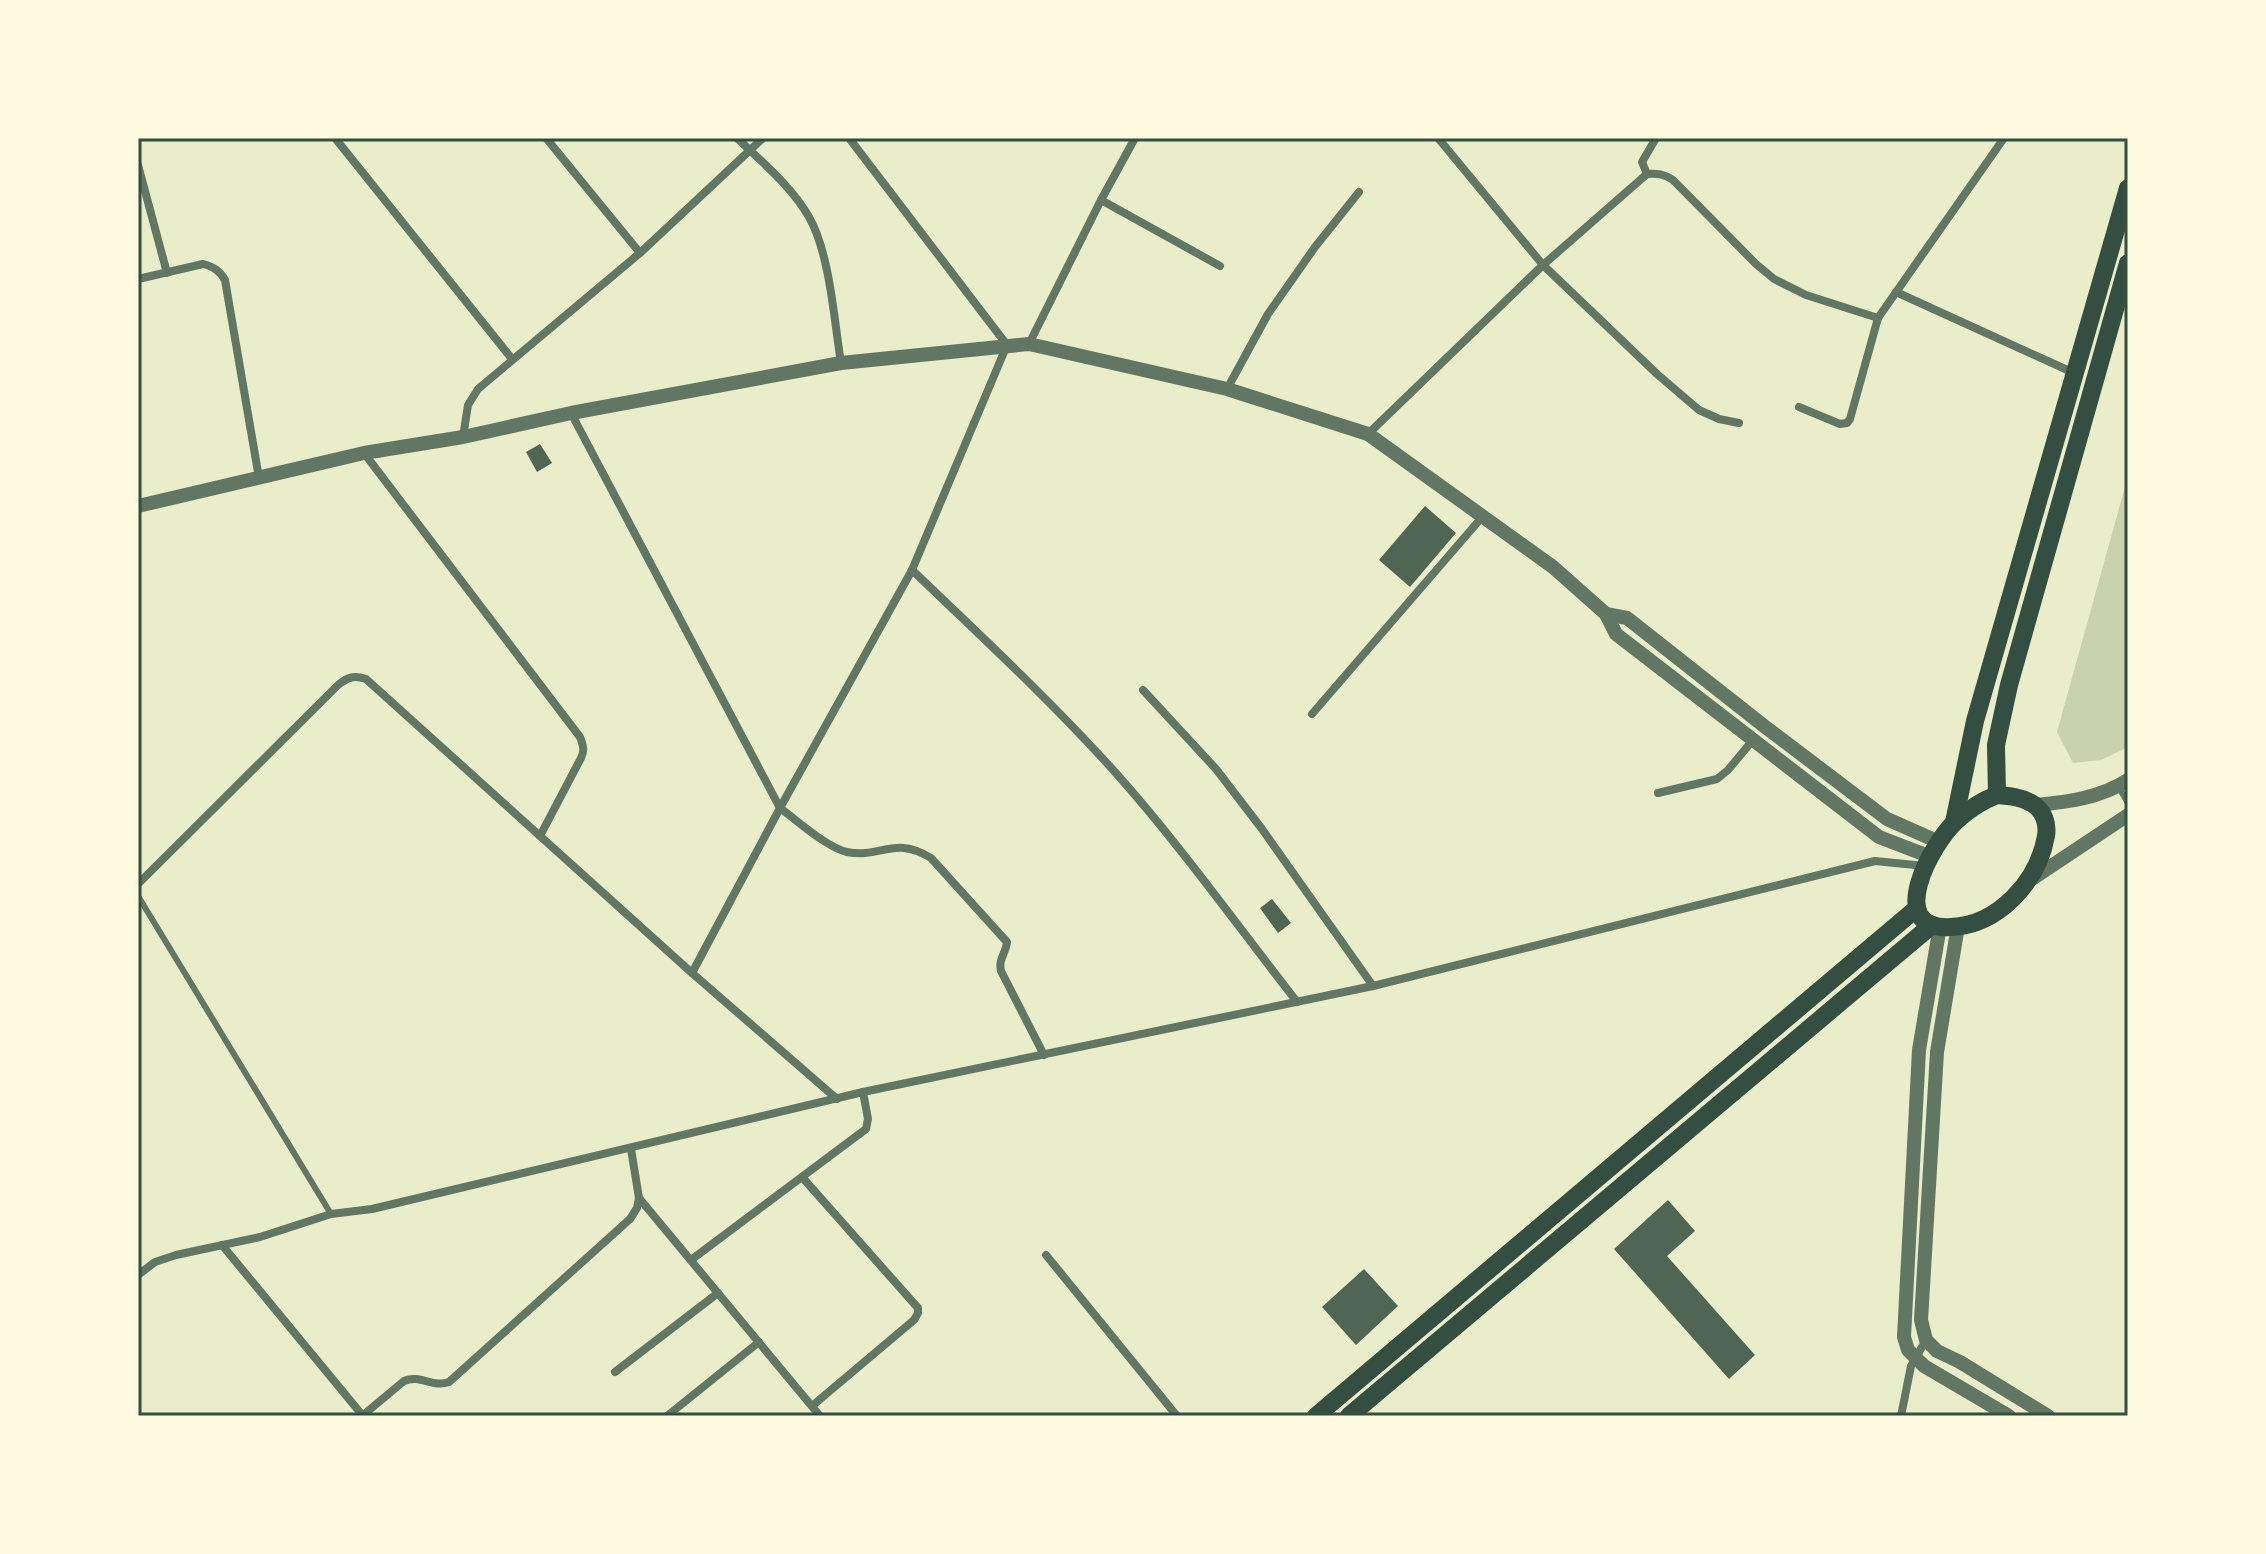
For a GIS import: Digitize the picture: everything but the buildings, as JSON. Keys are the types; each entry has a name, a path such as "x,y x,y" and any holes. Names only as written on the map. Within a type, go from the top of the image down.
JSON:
{"main road":[{"path":"1954,822 1975,721 2128,188"},
{"path":"1997,795 1996,745 2009,685 2128,263"},
{"path":"1997,795 2036,805 2044,816 2047,829 2041,857 2029,881 1995,913 1971,924 1943,926 1921,919 1917,908 1918,883 1932,855 1954,822 1979,802 1997,795"},
{"path":"1316,1416 1917,908"},
{"path":"1349,1416 1943,926"}],"street":[{"path":"335,138 512,359"},
{"path":"546,138 640,253"},
{"path":"737,138 785,186 808,215 822,246 841,363"},
{"path":"463,437 468,405 478,389 640,253 763,138"},
{"path":"849,138 1007,345"},
{"path":"1029,344 1135,138"},
{"path":"1438,138 1543,265 1657,374 1699,410 1739,423"},
{"path":"1647,174 1642,162 1656,138"},
{"path":"1799,407 1840,424 1847,423 1878,318 2004,138"},
{"path":"138,165 142,197 167,273"},
{"path":"1368,434 1543,265 1647,174 1666,175 1673,180 1774,279 1806,295 1878,318"},
{"path":"1227,389 1268,314 1359,192"},
{"path":"1101,200 1220,266"},
{"path":"138,279 203,264 221,273 225,280 259,478"},
{"path":"1896,292 2076,373"},
{"path":"138,506 364,453 463,437 571,413 841,363 1029,344 1227,389 1368,434 1553,567 1606,614 1616,634 1879,837 1932,855"},
{"path":"692,973 912,570 1007,345"},
{"path":"571,413 780,808 826,842 846,852 908,847 931,858 1007,942 999,963 1001,971 1044,1055"},
{"path":"364,453 580,737 584,751 540,836"},
{"path":"1312,714 1483,516"},
{"path":"912,570 1061,713 1117,774 1297,1002"},
{"path":"1606,614 1627,618 1932,855"},
{"path":"138,884 338,685 346,678 356,676 366,679 692,973 837,1099"},
{"path":"1143,690 1216,769 1373,986"},
{"path":"1658,793 1717,779 1753,740"},
{"path":"2036,805 2070,802 2123,783"},
{"path":"2029,881 2128,815"},
{"path":"138,1275 155,1262 176,1255 260,1237 331,1214 372,1209 863,1092 1373,986 1875,861 1932,855"},
{"path":"1943,926 1921,1320 1926,1340 1937,1351 2048,1416"},
{"path":"1943,926 1918,1065 1904,1337 1908,1350 1924,1366 2009,1416"},
{"path":"691,1260 866,1129 868,1119 863,1092"},
{"path":"222,1245 363,1416 411,1378 440,1385 449,1382 630,1219 639,1198 631,1149"},
{"path":"802,1177 918,1308 914,1320 812,1406"},
{"path":"639,1198 820,1416"},
{"path":"1046,1255 1177,1416"},
{"path":"615,1372 718,1293"},
{"path":"1903,1414 1911,1366 1926,1340"},
{"path":"667,1416 759,1342"}],"lane":[{"path":"2123,783 2128,803"},
{"path":"138,896 331,1214"}],"green space":[{"path":"2128,476 2128,747 2101,760 2073,763 2057,732"}]}
